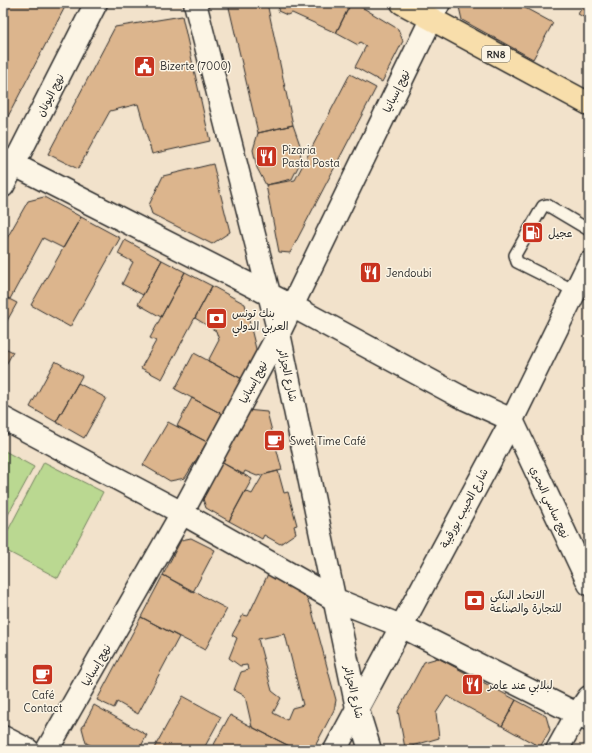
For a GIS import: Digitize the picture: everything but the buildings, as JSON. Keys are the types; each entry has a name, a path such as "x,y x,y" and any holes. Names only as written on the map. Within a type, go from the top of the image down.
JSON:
{"main road":[{"name":"RN8","path":"402,3 435,11 589,104"}],"street":[{"name":"نهج اليونان","path":"3,186 9,162 96,3"},
{"name":"شارع الجزائر","path":"195,3 279,333 357,708 370,750"},
{"name":"نهج إسبانيا","path":"47,750 182,513 279,333 435,11"},
{"path":"9,162 292,306 459,396 512,420"},
{"name":"شارع الحبيب بورقيبة","path":"335,750 512,420 589,263"},
{"path":"3,418 182,513 334,599 401,626 585,710 557,750"},
{"name":"نهج ساسي البحري","path":"512,420 589,584"},
{"path":"3,737 28,750"}],"lane":[{"path":"574,291 517,262 515,255 543,206 547,205 589,230"}],"green space":[{"path":"3,450 34,467 3,524"},
{"path":"44,462 103,492 58,578 3,549 3,540"}],"place":[{"name":"Bizerte (7000)","path":"144,66"},
{"name":"Pizaria Pasta Posta","path":"267,156"},
{"name":"عجيل","path":"533,233"},
{"name":"Jendoubi","path":"370,273"},
{"name":"بنك تونس العربي الدولي","path":"217,319"},
{"name":"Swet Time Café","path":"275,441"},
{"name":"الاتحاد البنكي للتجارة والصناعة","path":"475,601"},
{"name":"Café Contact","path":"43,675"},
{"name":"لبلابي عند عامر","path":"473,685"}]}
